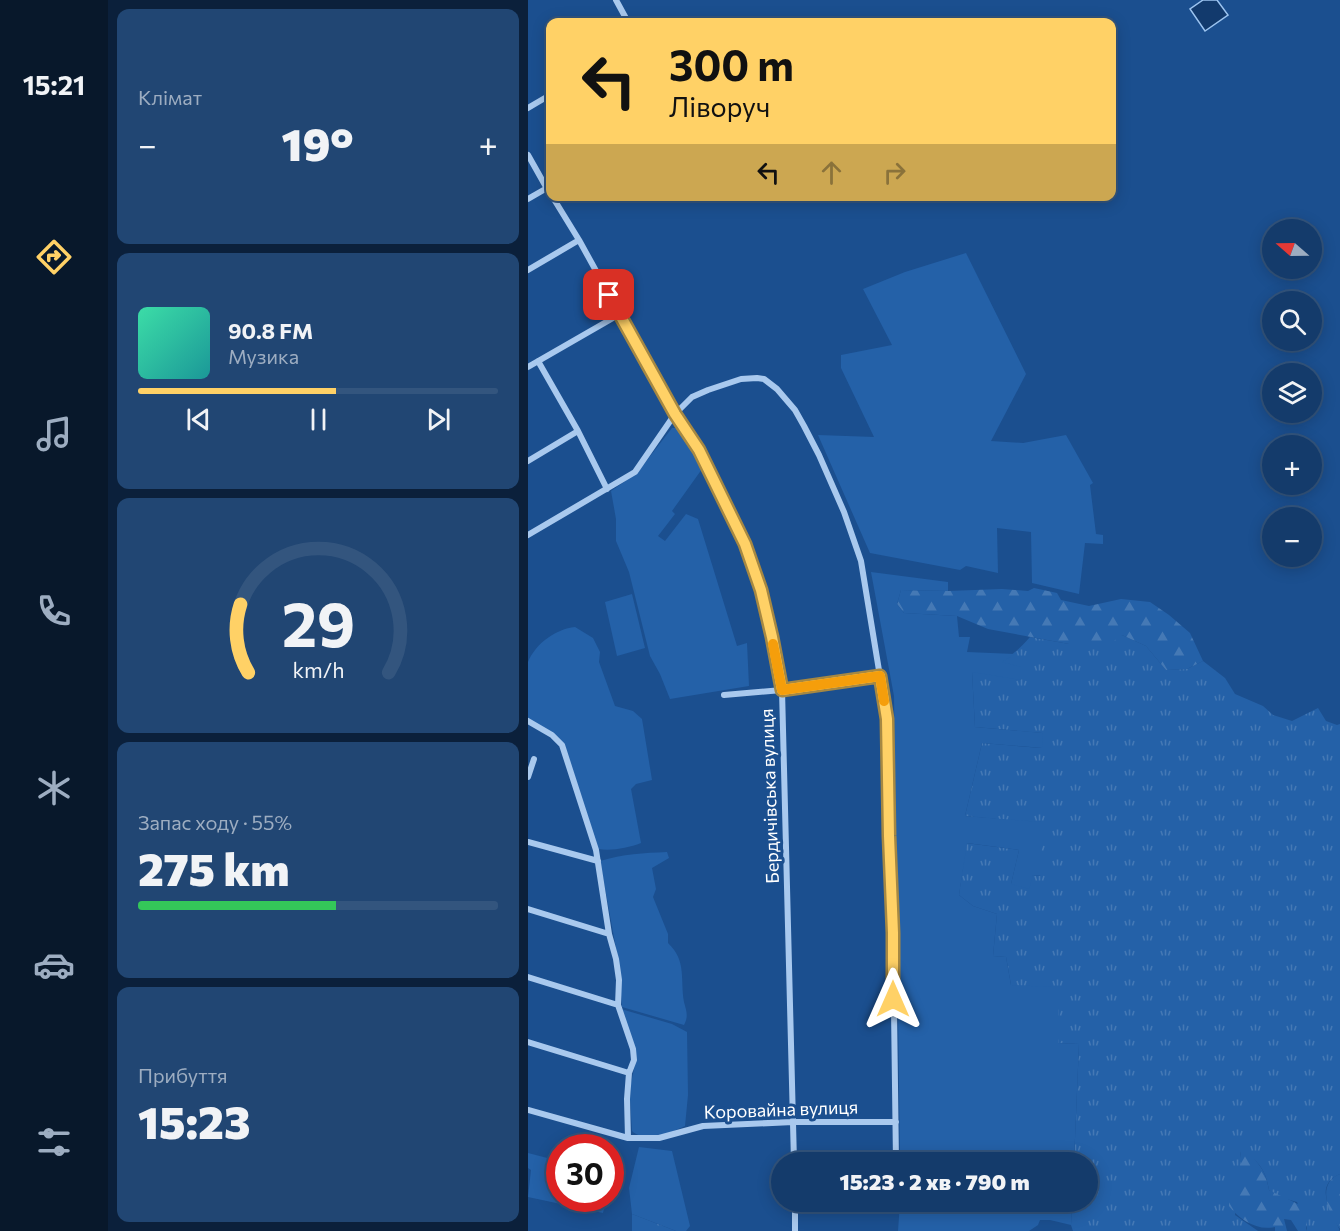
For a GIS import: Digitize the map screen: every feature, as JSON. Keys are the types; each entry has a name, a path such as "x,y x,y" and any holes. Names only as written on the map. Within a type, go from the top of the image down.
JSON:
{"street":[{"path":"616,0 626,18"},
{"path":"528,108 546,97"},
{"name":"Бердичівська вулиця","path":"528,155 546,186"},
{"path":"528,199 546,194"},
{"name":"Бердичівська вулиця","path":"555,201 579,240 675,414 699,450 745,544 763,600 782,690 794,1152"},
{"path":"528,270 579,240"},
{"path":"528,367 620,314"},
{"path":"538,361 607,489"},
{"path":"528,535 635,472 675,414 693,397 747,378 757,378 770,382 795,410 819,455 844,512 861,561 887,719 896,1152"},
{"path":"528,461 578,432"},
{"path":"724,694 782,690 880,676"},
{"path":"528,720 552,735 562,745 596,850 609,934 616,959 619,981 618,1005 633,1048 634,1060 629,1073 628,1138"},
{"path":"528,777 534,759"},
{"path":"528,842 598,861"},
{"path":"528,909 609,934"},
{"path":"528,977 618,1005"},
{"path":"528,1042 629,1073"},
{"name":"Коровайна вулиця","path":"528,1110 628,1138 659,1138 703,1126 793,1122 897,1122"},
{"path":"795,1212 795,1231"}],"green space":[{"path":"966,253 1026,374 991,441 1023,443 1066,435 1093,483 1090,485 1096,534 1103,535 1103,544 1085,543 1079,594 1032,583 1031,532 997,528 998,573 966,566 960,570 870,553 818,435 874,437 841,368 841,355 892,345 863,289 905,272"},
{"path":"672,428 677,428 681,432 702,469 672,511 675,514 658,536 665,541 686,514 698,519 737,646 747,643 749,686 670,699 650,656 629,572 616,541 616,519 611,491 637,473"},
{"path":"871,572 948,582 948,591 901,590 897,604 904,613 957,616 959,637 970,637 967,652 1015,654 1002,662 1021,667 1021,680 972,672 975,727 1043,733 1042,748 982,743 965,816 1041,822 1041,876 1033,875 1029,889 1011,884 1019,850 967,843 959,895 973,906 997,914 993,956 1006,957 1011,985 1051,987 1051,998 1058,998 1058,1043 1079,1044 1074,1152 900,1152 894,696"},
{"path":"1034,588 1057,593 1061,600 1089,606 1121,599 1150,602 1190,633 1203,661 1187,669 1166,670 1146,646 1122,635 1106,647 1069,644 988,629 957,616 904,613 897,604 901,590 1028,591"},
{"path":"632,594 645,648 617,656 605,602"},
{"path":"575,627 593,638 600,652 599,662 615,706 633,711 642,719 652,780 636,784 631,789 641,843 631,846 598,849 566,749 528,718 528,662 547,638"},
{"path":"1122,635 1146,646 1166,670 1187,669 1203,661 1225,678 1235,694 1263,706 1273,715 1292,721 1318,708 1326,721 1340,724 1340,1174 1331,1179 1326,1193 1327,1201 1340,1231 1306,1231 1307,1228 1297,1202 1279,1197 1269,1190 1260,1166 1240,1151 1242,1165 1238,1180 1235,1215 1258,1231 1073,1231 1072,1212 1098,1212 1098,1152 1074,1152 1079,1044 1058,1043 1058,998 1051,998 1011,985 1006,957 993,956 997,914 973,906 959,895 966,843 1019,850 1011,884 1033,875 1040,876 1041,823 965,816 982,743 1041,748 1042,733 975,727 972,672 1004,659 1030,637 1069,644"},
{"path":"667,852 669,858 652,868 656,889 653,897 668,934 668,943 678,957 682,971 687,1013 684,1025 622,1007 618,959 600,861 625,855"},
{"path":"621,1009 672,1024 687,1032 688,1095 685,1126 650,1137 637,1135 632,1131 630,1099 636,1060"},
{"path":"1243,1146 1263,1170 1269,1190 1307,1211 1306,1231 1298,1231 1291,1220 1284,1219 1287,1231 1275,1231 1275,1227 1255,1226 1238,1216 1229,1206 1241,1167 1240,1151"},
{"path":"639,1147 672,1151 690,1226 686,1231 676,1231 632,1214 629,1188"},
{"path":"528,1153 546,1158 546,1201 528,1197 531,1170 528,1168"},
{"path":"1340,1174 1340,1229 1328,1207 1326,1191 1328,1184"},
{"path":"899,1212 1072,1212 1071,1225 1040,1220 1038,1225 1029,1231 898,1231"},
{"path":"632,1214 676,1231 632,1231"}],"shaded area":[{"path":"1203,0 1217,0 1228,15 1205,31 1190,9"}],"slow traffic":[{"path":"773,644 782,690 880,676 884,701"}],"route":[{"path":"609,295 675,414 699,450 745,544 761,590 782,690 880,676 887,719 893,999"}]}
